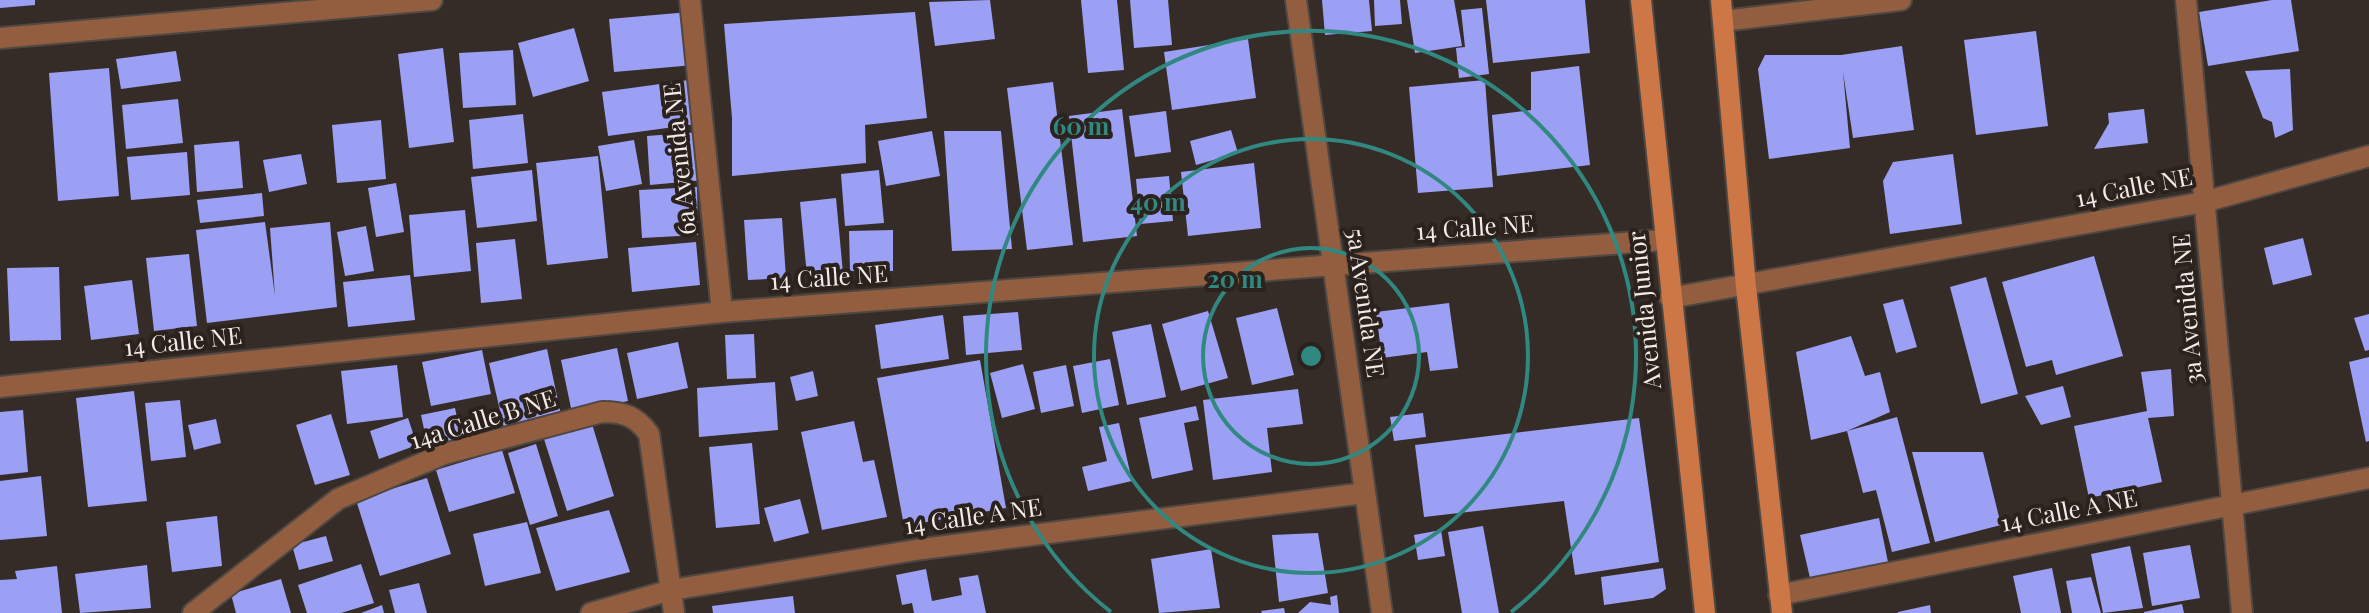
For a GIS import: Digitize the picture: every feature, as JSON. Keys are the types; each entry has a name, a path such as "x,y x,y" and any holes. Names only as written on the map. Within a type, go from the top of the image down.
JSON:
{"main road":[{"name":"Avenida Junior","path":"1641,0 1663,240 1705,613"},
{"path":"1721,0 1746,287 1780,604"}],"street":[{"path":"0,38 432,0"},
{"name":"6a Avenida NE","path":"690,0 722,312"},
{"name":"5a Avenida NE","path":"1296,0 1382,613"},
{"path":"1723,21 1901,0"},
{"name":"3a Avenida NE","path":"2186,0 2242,613"},
{"name":"14 Calle NE","path":"1670,298 1746,287 2204,202 2369,156"},
{"name":"14 Calle NE","path":"0,387 722,312 1663,240"},
{"name":"14a Calle B NE","path":"193,613 338,499 444,454 602,412 623,412 639,420 649,434 671,590"},
{"name":"14 Calle A NE","path":"1780,604 2369,478"},
{"name":"14 Calle A NE","path":"591,613 671,590 922,549 1365,493"},
{"path":"671,590 674,613"}],"building":[{"path":"0,0 35,0 35,5 0,8"},
{"path":"990,0 995,39 935,46 929,2"},
{"path":"1081,0 1117,0 1124,70 1088,73"},
{"path":"1130,0 1168,0 1172,45 1134,48"},
{"path":"1322,0 1369,0 1372,31 1325,35"},
{"path":"1374,0 1400,0 1402,24 1375,26"},
{"path":"1407,0 1454,0 1462,46 1415,53"},
{"path":"1486,0 1585,0 1590,53 1493,63"},
{"path":"2272,0 2291,0 2299,51 2208,66 2199,12"},
{"path":"1482,8 1489,74 1459,78 1456,48 1465,47 1461,10"},
{"path":"689,12 694,65 614,72 609,19"},
{"path":"915,12 927,118 865,125 866,163 732,176 732,118 724,24"},
{"path":"574,28 589,81 533,97 518,43"},
{"path":"2036,31 2048,126 1976,135 1964,40"},
{"path":"1248,39 1256,98 1172,110 1164,52"},
{"path":"1902,46 1914,130 1853,138 1843,72 1850,148 1769,159 1758,69 1765,55 1841,55"},
{"path":"443,48 454,142 409,148 398,54"},
{"path":"513,50 516,105 463,108 459,53"},
{"path":"176,51 181,81 121,89 116,59"},
{"path":"1579,66 1590,165 1497,176 1492,115 1531,110 1531,72"},
{"path":"109,68 119,196 58,201 49,73"},
{"path":"2290,69 2293,130 2275,138 2272,122 2263,118 2245,71"},
{"path":"689,80 696,124 608,136 602,92"},
{"path":"1485,80 1493,187 1418,193 1409,87"},
{"path":"1053,82 1073,245 1027,250 1007,88"},
{"path":"178,99 183,143 126,149 122,105"},
{"path":"1122,109 1137,236 1083,242 1069,116"},
{"path":"2144,109 2148,143 2094,149 2109,123 2108,113"},
{"path":"1166,111 1171,152 1135,157 1129,116"},
{"path":"523,114 528,163 473,169 469,120"},
{"path":"381,120 386,179 337,183 332,125"},
{"path":"1231,130 1238,153 1196,165 1190,141"},
{"path":"932,131 940,176 886,186 878,141"},
{"path":"944,131 1001,131 1012,249 952,251"},
{"path":"700,132 704,180 650,185 647,136"},
{"path":"634,140 642,184 606,191 598,146"},
{"path":"239,141 243,188 197,192 194,145"},
{"path":"187,152 190,195 131,200 127,157"},
{"path":"301,154 307,184 269,192 263,160"},
{"path":"1953,154 1962,224 1890,234 1883,181 1893,162"},
{"path":"598,156 608,258 547,265 536,163"},
{"path":"1254,163 1261,228 1188,236 1181,172"},
{"path":"532,170 537,221 477,228 471,177"},
{"path":"879,170 884,223 845,226 841,174"},
{"path":"1169,176 1173,221 1140,224 1136,179"},
{"path":"396,183 404,232 376,237 368,188"},
{"path":"697,187 698,235 642,238 639,190"},
{"path":"262,193 264,216 200,223 197,200"},
{"path":"836,198 843,273 807,276 800,202"},
{"path":"465,210 471,271 414,277 409,215"},
{"path":"782,218 786,278 748,280 744,220"},
{"path":"265,222 275,296 270,228 330,222 337,307 207,323 196,230"},
{"path":"366,226 374,271 345,276 337,232"},
{"path":"893,230 893,271 850,271 849,231"},
{"path":"2303,238 2312,275 2273,285 2264,248"},
{"path":"515,239 522,299 481,303 476,243"},
{"path":"696,242 700,285 632,292 628,248"},
{"path":"189,254 197,326 154,331 146,258"},
{"path":"2094,256 2123,356 2056,375 2052,360 2026,367 2002,282"},
{"path":"59,267 61,340 10,341 7,268"},
{"path":"410,275 415,320 348,327 343,282"},
{"path":"1986,277 2018,394 1981,404 1950,287"},
{"path":"132,280 139,334 91,340 84,286"},
{"path":"1903,299 1917,347 1896,353 1883,304"},
{"path":"1449,303 1458,368 1430,371 1427,352 1382,358 1376,312"},
{"path":"1277,308 1294,375 1252,385 1236,318"},
{"path":"1208,311 1228,378 1181,391 1162,324"},
{"path":"1018,312 1022,350 966,355 963,316"},
{"path":"2369,314 2369,350 2365,351 2354,318"},
{"path":"943,315 949,359 881,369 875,325"},
{"path":"1151,324 1166,397 1127,405 1112,332"},
{"path":"754,334 756,378 727,379 725,335"},
{"path":"1851,336 1865,376 1880,372 1890,412 1847,431 1811,440 1796,352"},
{"path":"678,342 688,388 637,399 627,353"},
{"path":"617,348 628,401 572,413 561,360"},
{"path":"547,349 561,415 504,428 489,363"},
{"path":"482,350 491,394 431,406 422,362"},
{"path":"2369,357 2369,441 2366,442 2349,362"},
{"path":"1110,359 1119,405 1082,413 1073,366"},
{"path":"980,360 1006,508 904,526 877,378"},
{"path":"1023,364 1035,409 1002,418 990,373"},
{"path":"397,365 403,417 347,424 341,371"},
{"path":"1066,365 1074,406 1041,413 1033,372"},
{"path":"2171,369 2174,416 2148,418 2162,482 2089,498 2074,426 2147,411 2141,372"},
{"path":"813,371 818,396 796,401 790,377"},
{"path":"775,382 778,430 699,437 697,388"},
{"path":"2063,386 2071,417 2041,425 2025,396"},
{"path":"1298,389 1303,424 1267,428 1272,472 1213,480 1203,400"},
{"path":"134,391 147,501 88,507 76,398"},
{"path":"180,400 186,457 151,461 145,403"},
{"path":"1196,406 1199,420 1184,423 1193,470 1152,479 1139,418"},
{"path":"455,408 462,441 428,448 421,415"},
{"path":"23,410 28,472 0,475 0,412"},
{"path":"1423,413 1426,437 1394,441 1390,417"},
{"path":"331,414 350,475 315,485 296,425"},
{"path":"1897,417 1930,543 1892,552 1876,490 1863,493 1847,431"},
{"path":"408,418 417,445 379,459 370,431"},
{"path":"1639,418 1659,562 1575,575 1564,501 1424,517 1415,445"},
{"path":"216,419 221,443 194,450 188,425"},
{"path":"854,421 863,462 874,460 887,517 822,530 801,432"},
{"path":"1119,423 1132,481 1088,491 1082,467 1107,461 1099,427"},
{"path":"592,424 614,496 567,511 544,439"},
{"path":"752,443 760,524 716,528 709,447"},
{"path":"536,444 558,516 530,525 508,453"},
{"path":"502,450 515,493 449,512 436,470"},
{"path":"1912,452 1983,452 2001,525 1935,542"},
{"path":"41,476 47,536 0,540 0,481"},
{"path":"427,478 451,554 380,576 356,500"},
{"path":"800,499 809,533 774,542 764,508"},
{"path":"609,510 630,572 556,591 536,528"},
{"path":"217,516 222,566 172,572 166,522"},
{"path":"1879,518 1888,562 1810,578 1800,535"},
{"path":"527,522 541,573 485,586 473,534"},
{"path":"1483,526 1499,613 1462,613 1448,532"},
{"path":"1441,530 1445,556 1418,560 1414,535"},
{"path":"1318,533 1328,593 1279,602 1272,535"},
{"path":"326,536 333,561 299,570 292,545"},
{"path":"2190,545 2200,598 2152,606 2143,553"},
{"path":"2130,546 2143,608 2103,613 2091,554"},
{"path":"1211,549 1220,608 1159,613 1151,559"},
{"path":"361,564 374,603 341,613 307,613 298,585"},
{"path":"147,565 151,608 80,613 75,574"},
{"path":"57,566 62,613 0,613 0,580 17,579 15,571"},
{"path":"1663,568 1666,589 1653,598 1604,605 1601,577"},
{"path":"2052,568 2061,613 2021,613 2013,576"},
{"path":"926,569 932,601 962,595 959,578 978,575 986,613 914,613 912,603 902,605 896,575"},
{"path":"2091,577 2101,613 2072,613 2066,581"},
{"path":"281,579 291,613 236,613 231,594"},
{"path":"419,583 427,613 395,613 389,590"},
{"path":"1337,595 1339,613 1298,613 1310,602 1331,605 1330,597"},
{"path":"793,596 795,613 713,613 712,606"},
{"path":"2182,604 2184,613 2144,613 2144,612"},
{"path":"382,605 384,613 361,613"},
{"path":"1930,605 1931,613 1898,613 1898,612"},
{"path":"1284,608 1285,613 1261,611"}]}
